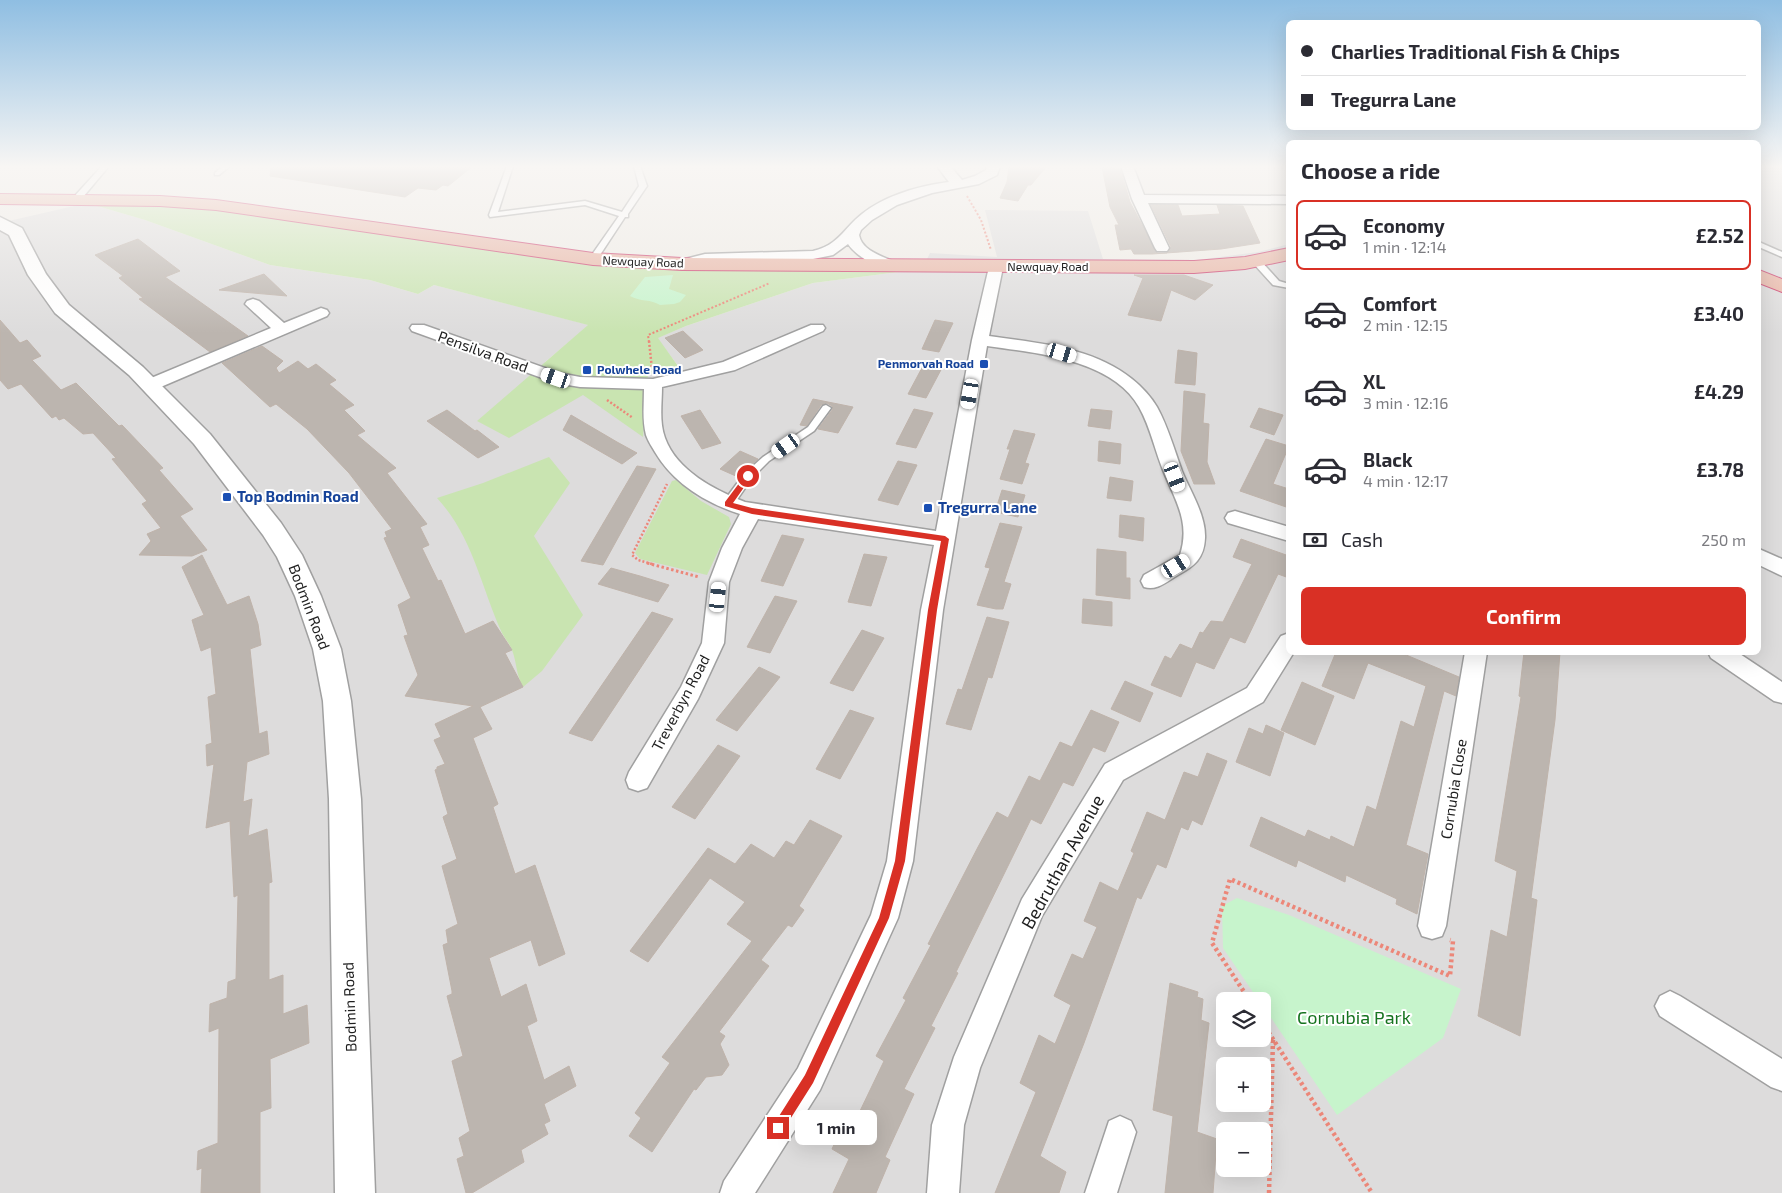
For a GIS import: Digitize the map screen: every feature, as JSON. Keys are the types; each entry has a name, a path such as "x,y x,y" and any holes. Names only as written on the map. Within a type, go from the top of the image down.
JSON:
{"highway":[{"name":"Newquay Road","path":"331,222 594,260 682,264 841,259 890,265 1194,267 1256,261 1286,255"},
{"path":"1761,277 1782,286"}],"street":[{"name":"Bodmin Road","path":"0,222 16,232 37,275 62,309 136,371 202,439 289,555 308,596 327,649 336,701 345,799 355,1193"},
{"path":"841,259 848,248 854,229 863,222"},
{"path":"1149,222 1162,248"},
{"path":"841,259 852,237"},
{"path":"852,237 857,247 890,265"},
{"path":"736,1193 809,1079 884,918 900,861 932,610 980,340 996,267"},
{"path":"253,304 281,329"},
{"path":"150,385 321,312"},
{"name":"Pensilva Road","path":"418,328 556,378 580,382 653,384"},
{"path":"817,328 729,366 653,384 653,426 656,438 680,472 696,487 728,504 752,511 945,539"},
{"path":"980,340 1062,353 1083,359 1108,370 1142,398 1154,422 1189,514 1195,537 1189,559 1151,582"},
{"name":"Treverbyn Road","path":"638,780 690,692 713,643 719,582 732,548 752,511"},
{"path":"1235,518 1286,533"},
{"path":"1761,557 1782,568"},
{"name":"Bedruthan Avenue","path":"943,1193 948,1125 965,1068 1032,908 1114,772 1254,695 1286,647"},
{"name":"Cornubia Close","path":"1432,926 1476,655"},
{"path":"1724,655 1782,694"},
{"path":"1670,1006 1782,1076"},
{"path":"1101,1193 1120,1132"}],"lane":[{"path":"594,260 620,222"},
{"path":"1761,245 1782,255"},
{"path":"1256,261 1276,283 1286,285"},
{"path":"728,504 748,476 766,459 810,429 826,408"}],"path":[{"path":"982,222 996,267"},
{"path":"653,384 648,335 773,282"},
{"path":"580,382 644,425 656,438"},
{"path":"680,472 670,479 632,555 638,560 719,582"},
{"path":"1244,992 1212,943 1230,879 1450,976 1452,941 1432,926"},
{"path":"1271,1036 1372,1193"},
{"path":"1269,1193 1273,1039"}],"shaded area":[{"path":"150,222 270,265 370,280 418,294 434,285 589,325 545,362 607,377 683,372 657,338 686,326 813,283 922,269 930,253 997,257 988,222 1091,222 1103,259 1197,260 1258,252 1286,245 1286,655 1761,655 1761,222 1782,222 1782,1193 0,1193 0,223"}],"green space":[{"path":"150,222 304,222 587,264 922,269 813,283 686,326 658,338 683,373 648,374 643,437 583,395 509,438 477,421 588,325 434,285 418,294 370,280 270,265"},
{"path":"673,275 669,289 686,295 680,302 660,305 630,296 645,277"},
{"path":"549,457 570,483 534,536 583,615 542,671 523,687 512,650 502,633 468,546 449,513 437,498 483,483"},
{"path":"676,480 701,501 729,517 731,524 707,575 640,559 635,553 672,481"},
{"name":"Cornubia Park","path":"1237,898 1289,915 1461,989 1443,1038 1337,1115 1271,1018 1271,992 1253,992 1223,948 1222,906"}],"building":[{"path":"1117,222 1140,222 1157,253 1166,253 1134,254 1131,249 1120,250 1115,225 1119,225"},
{"path":"1159,222 1250,222 1260,243 1221,249 1167,253 1171,247"},
{"path":"138,239 180,271 165,277 248,336 210,352 139,299 143,298 119,278 123,276 95,255"},
{"path":"264,274 287,296 219,290"},
{"path":"1134,275 1184,275 1213,285 1195,300 1171,290 1161,321 1128,315 1143,278"},
{"path":"0,320 20,343 27,340 41,356 32,360 61,390 76,383 119,426 122,425 163,468 159,470 193,509 180,516 207,550 192,556 139,555 151,541 147,534 161,528 142,504 147,501 112,459 116,458 93,433 83,434 64,418 59,420 56,416 52,418 21,384 8,389 0,380"},
{"path":"935,320 953,323 939,352 922,349"},
{"path":"683,331 703,350 685,358 665,338"},
{"path":"262,346 283,361 276,368 279,373 298,361 308,369 316,364 336,380 329,384 354,405 344,410 365,431 357,435 396,468 387,473 427,524 420,527 429,545 422,548 438,581 441,580 465,634 493,621 512,650 505,653 523,687 480,707 492,729 473,738 498,804 493,807 515,874 535,865 565,954 539,966 531,940 489,958 501,997 526,984 537,1021 527,1026 544,1080 569,1066 576,1086 544,1104 550,1121 544,1124 548,1134 521,1150 524,1162 472,1193 466,1193 457,1159 464,1156 459,1138 470,1131 452,1061 463,1056 447,996 452,994 452,991 443,945 448,943 446,930 458,924 442,866 457,859 443,817 448,814 435,770 437,767 445,764 434,740 441,737 435,724 473,706 405,696 418,675 404,636 408,635 398,605 411,598 384,538 387,537 385,532 392,529 349,473 307,429 276,404 270,407 222,363"},
{"path":"1178,350 1197,353 1195,385 1175,383"},
{"path":"924,364 943,366 926,398 908,394"},
{"path":"1184,391 1205,394 1203,423 1209,424 1207,462 1215,484 1194,484 1181,451"},
{"path":"813,399 853,407 838,433 818,429 833,409 827,403 821,405 807,426 800,425"},
{"path":"1259,408 1283,415 1274,435 1250,427"},
{"path":"914,409 933,413 916,448 896,444"},
{"path":"1091,409 1112,411 1110,429 1088,426"},
{"path":"447,410 499,447 478,458 427,421"},
{"path":"700,410 721,443 702,449 681,416"},
{"path":"571,415 637,453 622,464 563,430"},
{"path":"1014,430 1035,434 1025,463 1029,464 1022,484 1000,479 1010,449 1007,449"},
{"path":"1266,439 1286,445 1286,453 1273,484 1286,488 1286,507 1240,491"},
{"path":"1099,441 1121,444 1120,464 1098,461"},
{"path":"740,451 758,459 738,477 720,469"},
{"path":"898,461 917,465 898,505 878,500"},
{"path":"637,466 656,469 603,565 581,561"},
{"path":"1110,477 1133,481 1131,501 1107,498"},
{"path":"1002,490 1025,495 1018,517 995,512"},
{"path":"1120,515 1144,518 1143,541 1119,537"},
{"path":"1000,523 1022,527 1004,582 1011,584 1003,609 996,609 977,605 990,568 985,567"},
{"path":"782,535 804,539 783,586 761,581"},
{"path":"1241,539 1286,555 1286,577 1278,574 1245,643 1230,637 1214,669 1196,662 1181,697 1151,685 1165,656 1171,659 1180,644 1192,649 1200,632 1203,633 1211,621 1223,622 1252,564 1233,557"},
{"path":"1097,549 1126,552 1126,578 1130,578 1130,599 1096,595"},
{"path":"864,554 887,557 871,606 848,602"},
{"path":"202,555 227,605 249,596 258,624 261,645 250,649 259,734 267,731 269,754 247,762 243,802 252,799 248,836 267,829 272,882 269,883 269,980 283,975 283,1014 307,1005 309,1043 270,1059 271,1108 260,1112 260,1193 201,1193 202,1168 197,1170 198,1151 218,1143 219,1028 209,1032 210,1004 227,998 228,982 236,979 238,895 234,897 230,821 206,828 214,764 207,766 206,745 212,743 208,697 216,694 211,647 201,651 192,620 204,615 182,567"},
{"path":"611,568 669,585 658,602 598,584"},
{"path":"775,596 797,601 770,653 747,647"},
{"path":"1083,599 1112,602 1112,626 1082,623"},
{"path":"652,612 673,619 592,741 569,733"},
{"path":"987,617 1009,622 992,678 988,677 971,730 946,724 958,689 962,690"},
{"path":"862,630 884,638 853,691 830,683"},
{"path":"1335,655 1406,655 1459,677 1456,696 1444,691 1406,845 1428,854 1417,914 1396,904 1397,899 1346,875 1345,882 1298,860 1296,867 1250,846 1261,817 1305,837 1308,830 1330,840 1331,836 1354,847 1367,806 1376,810 1401,721 1414,727 1426,686 1368,663 1354,699 1322,686"},
{"path":"1524,655 1560,655 1555,720 1531,898 1537,900 1520,1036 1478,1016 1491,930 1507,937 1517,871 1495,861 1521,697 1519,696"},
{"path":"759,667 780,677 737,731 716,720"},
{"path":"1125,681 1153,693 1140,722 1111,709"},
{"path":"1302,682 1334,696 1315,745 1281,730"},
{"path":"850,710 874,718 840,779 816,769"},
{"path":"1091,710 1119,722 1105,752 1093,747 1073,786 1063,782 1041,824 1031,819 956,972 958,973 931,1026 935,1028 904,1089 914,1094 885,1157 890,1160 876,1193 833,1193 849,1159 832,1149 840,1131 848,1136 884,1061 876,1056 906,1000 903,998 931,945 928,944 978,847 997,812 1008,818 1029,776 1040,781 1060,742 1072,747"},
{"path":"1266,725 1284,733 1270,776 1236,762 1249,728 1263,734"},
{"path":"718,745 740,756 695,819 672,807"},
{"path":"1207,753 1227,761 1202,825 1192,820 1188,830 1181,827 1166,868 1157,864 1141,899 1137,897 1084,1043 1040,1156 1066,1172 1059,1193 995,1193 1036,1092 1020,1083 1039,1035 1055,1044 1071,1005 1054,996 1072,954 1083,959 1097,927 1084,921 1100,882 1118,891 1134,853 1131,851 1147,812 1165,820 1184,772 1198,777"},
{"path":"810,820 842,836 799,906 804,910 792,927 788,925 761,960 769,966 719,1032 725,1036 720,1044 729,1065 722,1075 706,1077 696,1090 694,1089 652,1152 629,1136 641,1118 635,1113 670,1063 662,1057 752,941 727,924 745,902 710,878 648,962 630,951 708,848 735,864 751,844 774,858 786,841 794,845"},
{"path":"1170,983 1198,992 1197,997 1203,999 1201,1020 1209,1023 1197,1132 1216,1139 1213,1193 1165,1193 1173,1116 1153,1110"}],"place":[{"name":"Penmorvah Road","path":"984,364"},
{"name":"Polwhele Road","path":"587,370"},
{"name":"Top Bodmin Road","path":"227,497"},
{"name":"Tregurra Lane","path":"928,508"}],"route":[{"path":"748,476 728,504 752,511 945,539 932,610 900,861 884,918 809,1079 778,1128"}]}
